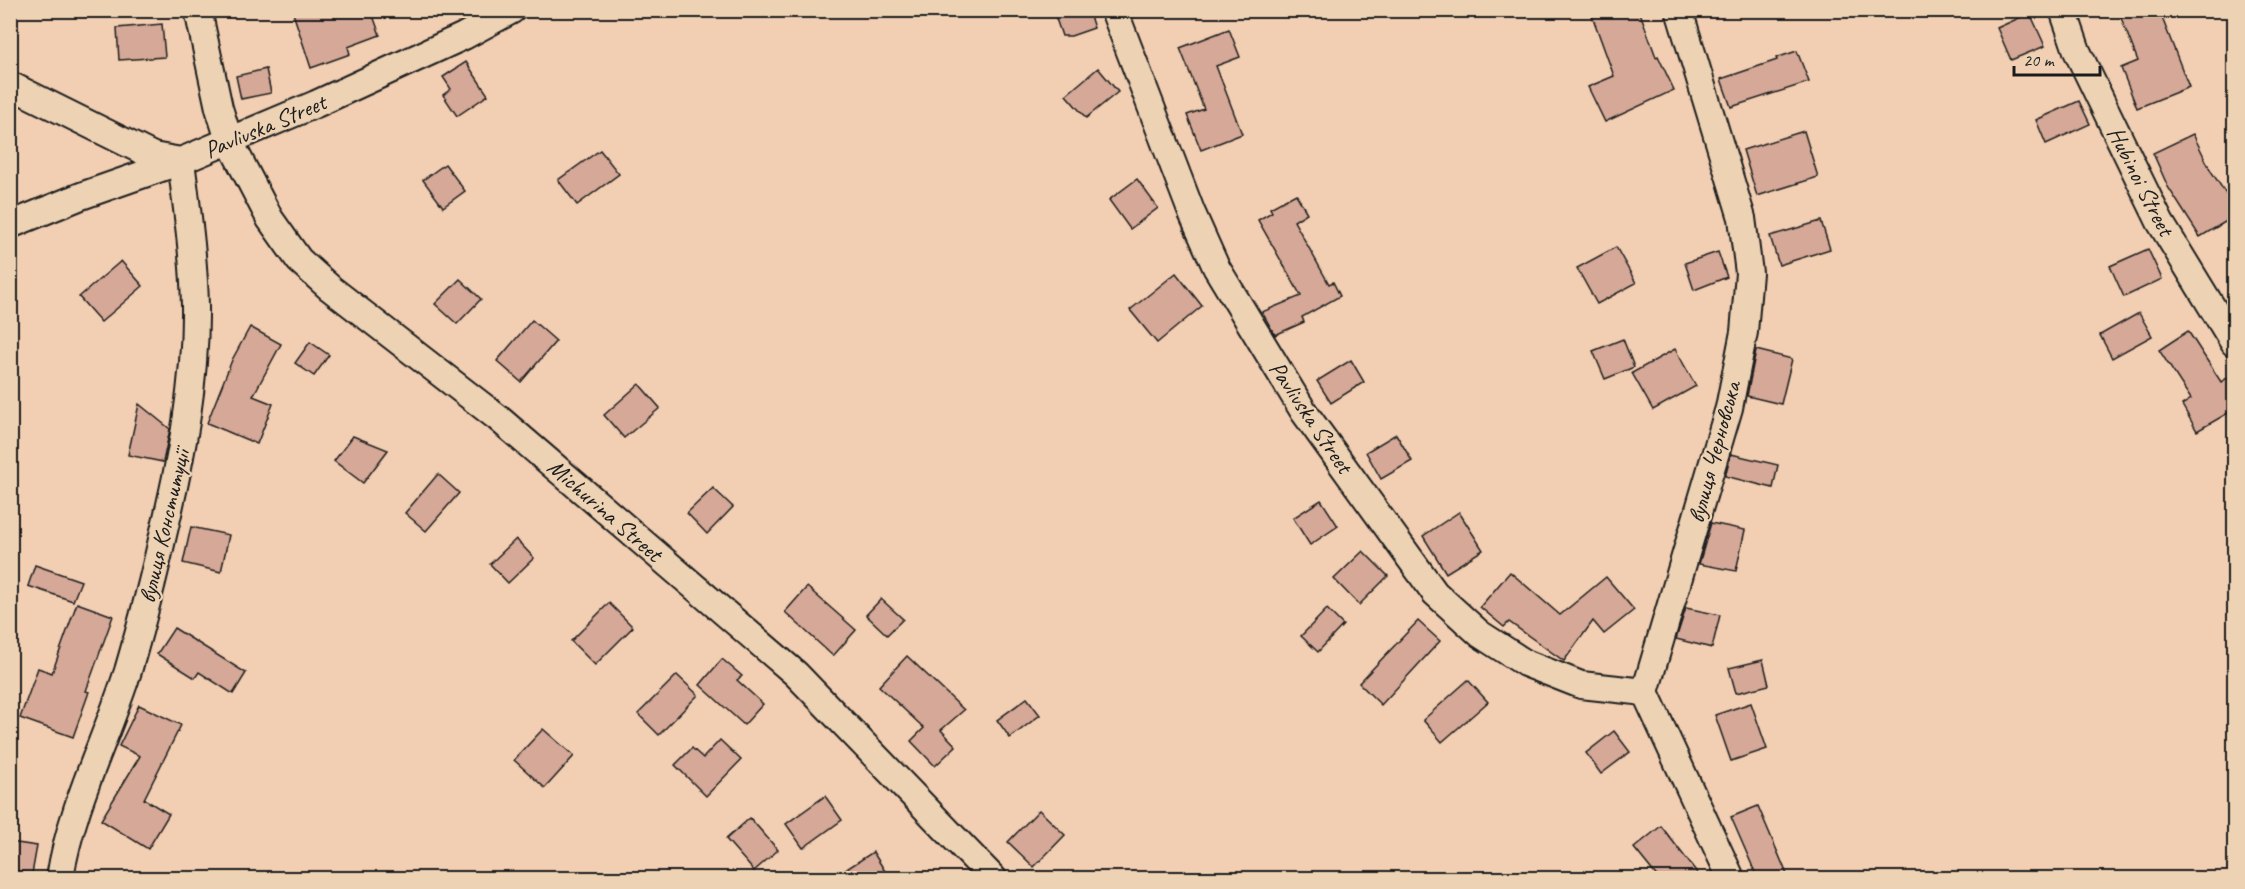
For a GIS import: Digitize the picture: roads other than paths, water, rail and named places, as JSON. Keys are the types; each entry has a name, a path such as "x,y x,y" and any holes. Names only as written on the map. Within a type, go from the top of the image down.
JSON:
{"street":[{"path":"198,10 219,108 230,140"},
{"name":"Pavlivska Street","path":"10,225 81,196 181,161 338,95 464,36 512,10"},
{"name":"Pavlivska Street","path":"1114,10 1191,211 1216,267 1304,412 1435,593 1480,634 1525,663 1581,685 1645,692"},
{"name":"вулиця Черновська","path":"1645,692 1729,408 1744,332 1749,273 1743,218 1679,10"},
{"name":"Hubinoi Street","path":"2063,10 2077,51 2160,222 2235,343"},
{"path":"10,86 153,156 181,161"},
{"name":"Michurina Street","path":"230,140 270,219 299,260 330,288 498,418 796,674 993,879"},
{"name":"вулиця Конституції","path":"60,879 63,860 78,810 127,674 149,597 182,448 191,381 195,307 191,241 181,161"},
{"path":"1645,692 1731,879"}]}
